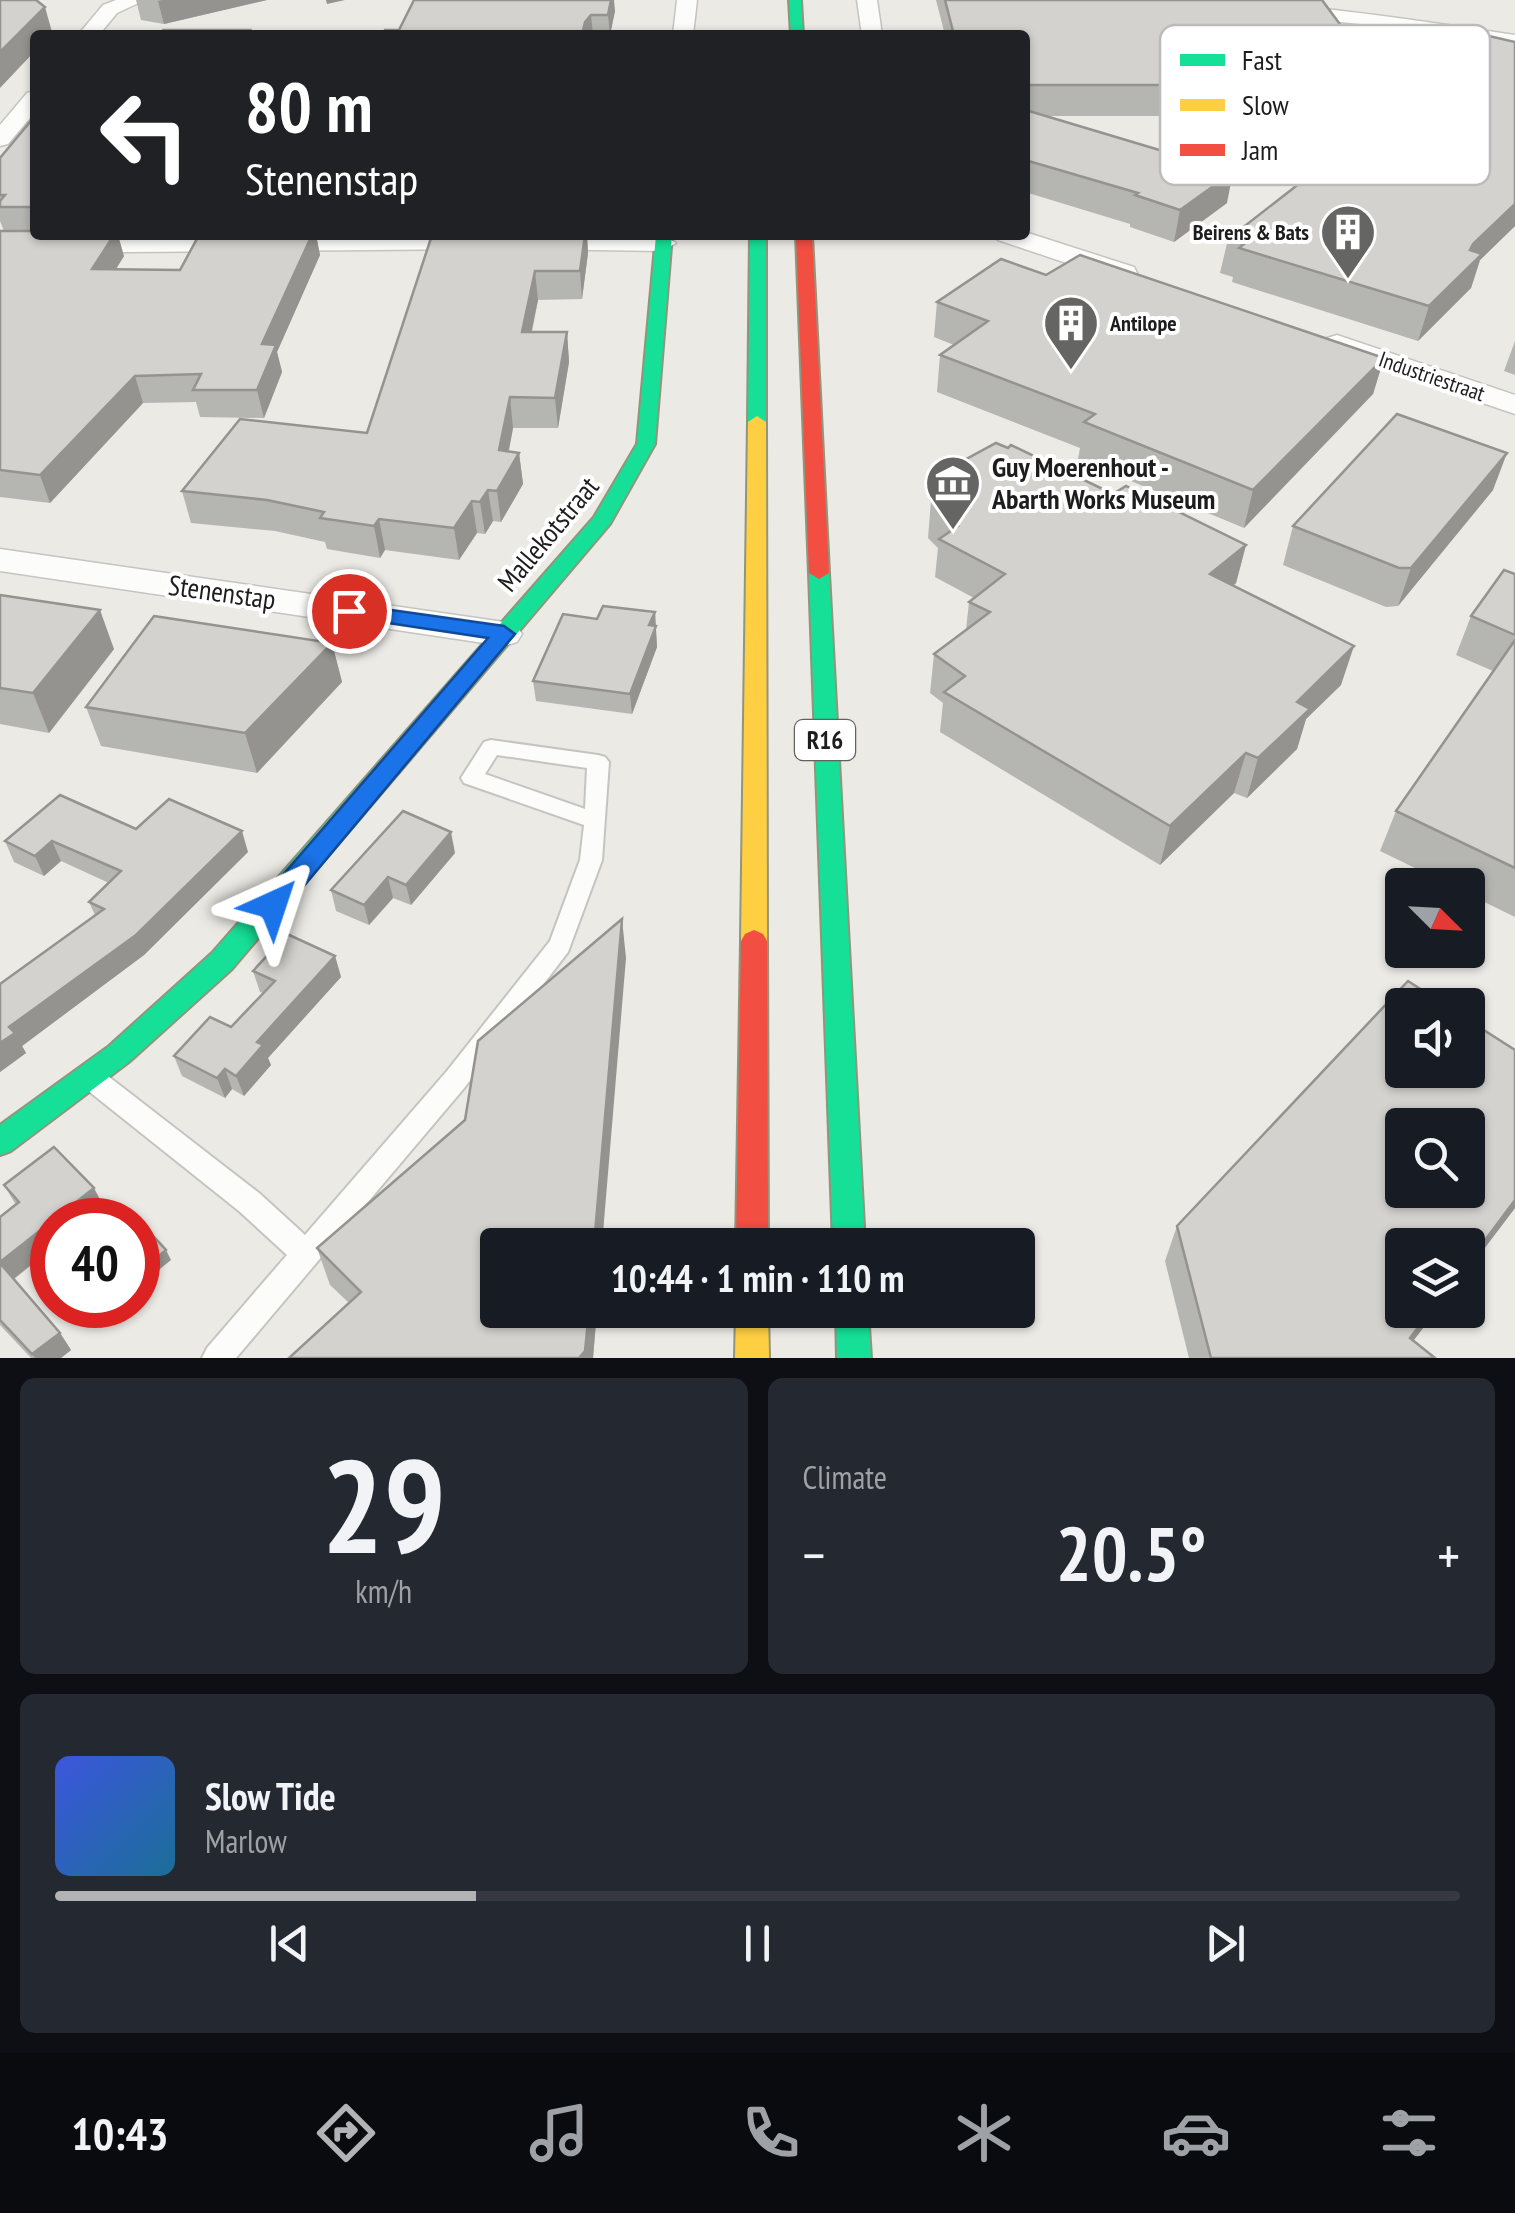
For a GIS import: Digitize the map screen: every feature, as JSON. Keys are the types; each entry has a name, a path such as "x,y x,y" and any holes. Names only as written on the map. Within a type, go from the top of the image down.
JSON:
{"main road":[{"path":"795,0 796,30"},
{"name":"Mallekotstraat","path":"0,1142 89,1076 222,961 604,520 646,444 664,240"},
{"name":"R16","path":"752,1228 758,240"},
{"name":"R16","path":"804,240 848,1228"},
{"path":"752,1328 752,1358"},
{"path":"853,1328 854,1358"}],"street":[{"path":"92,30 110,9 134,0"},
{"path":"683,30 687,0"},
{"path":"867,0 871,30"},
{"path":"1182,0 1407,25"},
{"path":"1490,37 1515,41"},
{"path":"0,139 30,104"},
{"path":"0,245 553,240"},
{"path":"1022,240 1156,284"},
{"name":"Industriestraat","path":"1304,333 1515,404"},
{"name":"Stenenstap","path":"0,560 504,634"}],"lane":[{"path":"218,1358 456,1079 560,945 592,860 595,820 598,762 491,747 472,778 595,820"},
{"path":"89,1076 249,1202 306,1254"}],"building":[{"path":"0,0 36,0 45,7 0,52"},
{"path":"414,0 611,0 608,15 591,15 583,30 399,30"},
{"path":"945,0 1322,0 1340,25 1160,25 1160,85 1030,85 1030,30 953,30"},
{"path":"1490,36 1515,42 1515,204 1473,244 1470,250 1482,254 1429,306 1239,248 1244,244 1228,239 1297,185 1490,185"},
{"path":"1030,111 1160,150 1160,185 1215,185 1180,210 1135,195 1138,193 1030,161"},
{"path":"30,122 30,207 0,207 5,195 0,195 0,158"},
{"path":"0,231 30,231 30,240 111,240 92,269 180,270 196,240 310,240 262,344 276,345 257,390 193,390 201,374 135,376 40,475 0,470"},
{"path":"430,240 584,240 580,271 535,271 522,332 567,332 555,398 510,397 499,450 519,453 497,491 488,490 480,502 472,501 454,528 379,519 374,526 320,518 324,512 267,500 182,491 240,419 367,433"},
{"path":"1080,255 1384,358 1253,490 1084,422 1095,414 940,355 988,321 937,302 1001,259 1046,275"},
{"path":"1397,414 1507,453 1411,568 1399,568 1293,526"},
{"path":"996,443 1008,448 1011,445 1113,494 1126,486 1246,545 1210,574 1354,646 1297,702 1310,709 1258,758 1246,753 1170,826 944,692 965,676 934,654 990,612 969,602 1005,574 939,539 958,526 931,500 932,488 952,474 948,469"},
{"path":"1504,570 1515,574 1515,635 1471,616"},
{"path":"0,595 100,610 33,693 0,688"},
{"path":"603,606 655,612 649,625 656,626 630,694 533,681 563,614 597,619"},
{"path":"154,616 332,643 245,733 86,707"},
{"path":"1515,640 1515,868 1396,811"},
{"path":"60,795 136,829 169,799 242,831 136,935 9,1027 15,1033 0,1043 0,984 104,909 89,902 121,871 52,841 35,856 5,841"},
{"path":"403,811 451,832 406,885 388,877 364,905 331,890"},
{"path":"622,919 595,1228 480,1228 480,1328 587,1328 585,1351 579,1358 289,1358 361,1292 317,1248 465,1120 478,1041"},
{"path":"287,934 335,956 257,1042 263,1045 236,1076 225,1069 217,1078 174,1056 210,1017 231,1027 275,981 253,971"},
{"path":"1385,1005 1385,1088 1485,1088 1485,1031 1515,1050 1515,1200 1485,1240 1485,1228 1385,1228 1385,1328 1418,1328 1410,1338 1435,1358 1211,1358 1177,1226"},
{"path":"54,1147 94,1188 81,1198 30,1198 30,1238 0,1262 0,1217 19,1202 4,1185"},
{"path":"0,1263 30,1298 30,1328 56,1328 60,1333 32,1354 0,1320"}],"traffic: fast":[{"path":"795,0 797,30"},
{"path":"0,1142 119,1054 222,961 603,520 646,444 664,240"},
{"path":"757,422 758,240"},
{"path":"819,573 848,1228"},
{"path":"853,1328 854,1358"}],"traffic: slow":[{"path":"754,941 757,422"},
{"path":"752,1328 752,1358"}],"traffic: jam":[{"path":"804,240 819,573"},
{"path":"752,1228 754,941"}],"place":[{"name":"Beirens & Bats","path":"1348,281"},
{"name":"Antilope","path":"1071,372"},
{"name":"Guy Moerenhout - Abarth Works Museum","path":"953,532"}],"route":[{"path":"273,905 504,634 349,611"}]}
